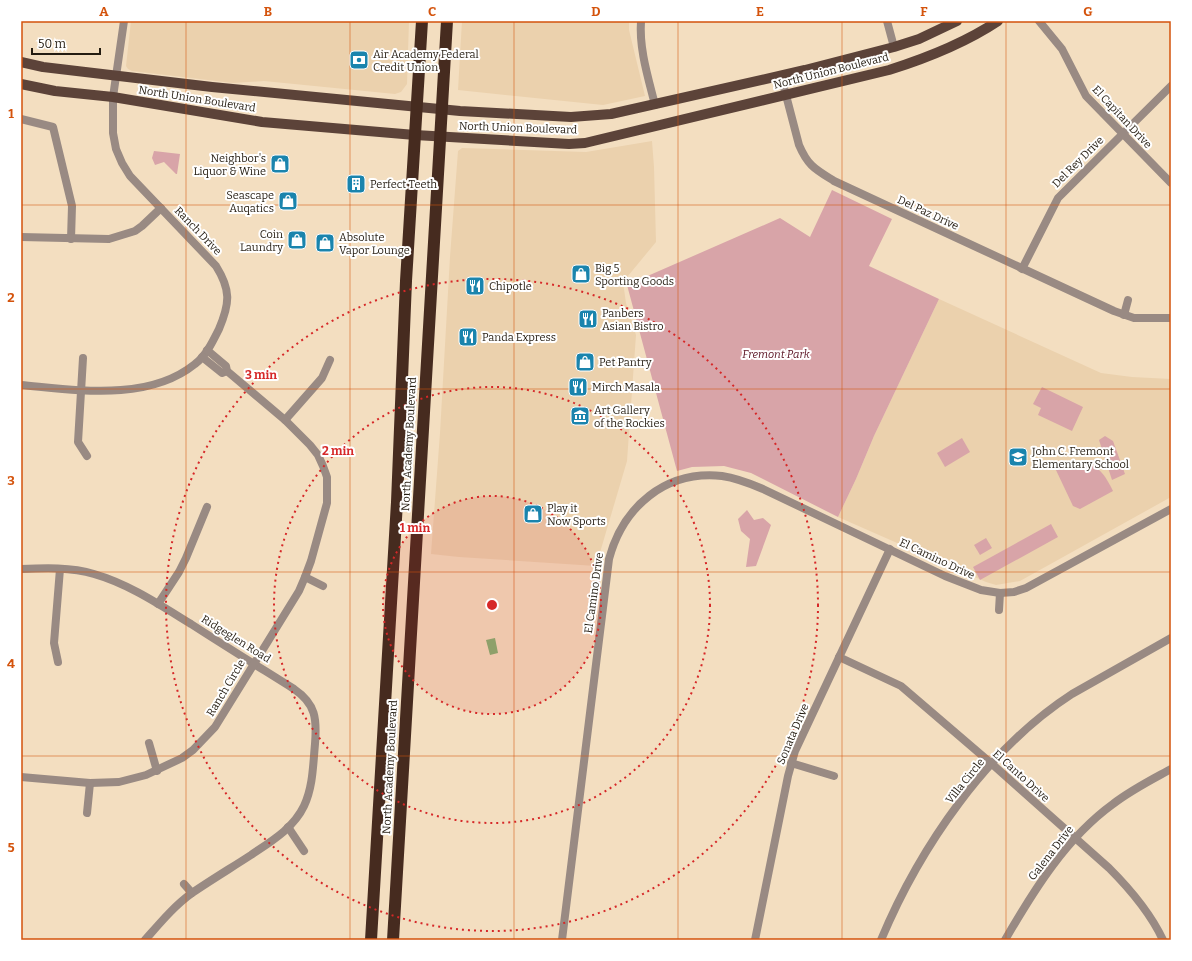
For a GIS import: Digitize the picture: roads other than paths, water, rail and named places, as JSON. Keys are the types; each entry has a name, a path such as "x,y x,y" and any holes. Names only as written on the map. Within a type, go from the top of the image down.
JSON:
{"highway":[{"name":"North Academy Boulevard","path":"371,940 422,21"},
{"name":"North Academy Boulevard","path":"393,940 447,21"}],"main road":[{"name":"North Union Boulevard","path":"21,62 43,67 116,76 417,107 571,117 611,114 781,76 894,47 919,39 956,21"},
{"name":"North Union Boulevard","path":"21,84 55,91 113,97 262,122 440,137 569,144 585,143 889,70 912,63 978,34 998,21"}],"street":[{"name":"Ranch Drive","path":"21,385 109,391 131,390 168,379 180,374 196,364 202,357 217,332 225,311 227,288 223,277 216,266 205,252 130,176 122,163 116,148 113,133 113,97 124,21"},
{"path":"642,21 642,51 655,105"},
{"path":"887,21 894,47"},
{"name":"El Capitan Drive","path":"1038,21 1062,49 1086,96 1171,183"},
{"name":"Del Paz Drive","path":"781,76 799,144 809,164 816,170 834,181 1124,315 1134,318 1171,318"},
{"name":"Del Rey Drive","path":"1022,269 1058,198 1171,86"},
{"path":"21,119 53,127 72,206 71,239"},
{"path":"21,237 109,239 129,234 142,226 161,208"},
{"path":"1124,315 1128,300"},
{"name":"Ranch Circle","path":"21,777 90,783 119,782 132,780 182,758 204,740 215,728 286,613 305,578 327,503 327,477 324,466 310,445 285,420 227,370 226,366 207,350"},
{"name":"Ranch Circle","path":"202,357 222,373 227,370"},
{"path":"84,358 78,442 87,456"},
{"path":"285,420 322,378 330,360"},
{"name":"El Camino Drive","path":"562,940 609,559 618,533 633,511 649,496 668,485 694,477 722,476 746,482 959,582 981,590 1000,593 1014,592 1026,588 1171,509"},
{"path":"158,604 179,572 207,507"},
{"name":"Sonata Drive","path":"755,940 791,763 890,549"},
{"name":"Ridgeglen Road","path":"21,569 60,569 93,574 121,584 158,604 302,695 313,710 316,720 314,753 309,791 303,807 296,818 279,836 192,893 174,908 145,940"},
{"path":"58,662 54,643 60,569"},
{"path":"305,578 323,586"},
{"path":"999,610 1000,593"},
{"name":"Villa Circle","path":"882,940 910,878 935,838 963,798 992,764 1019,736 1057,704 1087,685 1171,638"},
{"name":"El Canto Drive","path":"839,658 901,686 992,764 1109,868 1126,885 1151,918 1163,940"},
{"path":"149,743 157,770"},
{"path":"791,763 834,776"},
{"name":"Galena Drive","path":"1005,940 1037,888 1075,838 1113,804 1140,786 1171,769"},
{"path":"87,813 90,783"},
{"path":"288,827 304,851"},
{"path":"184,884 192,893"}],"place":[{"name":"Air Academy Federal Credit Union","path":"359,60"},
{"name":"Neighbor's Liquor & Wine","path":"280,164"},
{"name":"Perfect Teeth","path":"356,184"},
{"name":"Seascape Auqatics","path":"288,201"},
{"name":"Coin Laundry","path":"297,240"},
{"name":"Absolute Vapor Lounge","path":"325,243"},
{"name":"Big 5 Sporting Goods","path":"581,274"},
{"name":"Chipotle","path":"475,286"},
{"name":"Panbers Asian Bistro","path":"588,319"},
{"name":"Panda Express","path":"468,337"},
{"name":"Pet Pantry","path":"585,362"},
{"name":"Mirch Masala","path":"578,387"},
{"name":"Art Gallery of the Rockies","path":"580,416"},
{"name":"John C. Fremont Elementary School","path":"1018,457"},
{"name":"Play it Now Sports","path":"533,514"}],"park label":[{"name":"Fremont Park","path":"776,354"}]}
